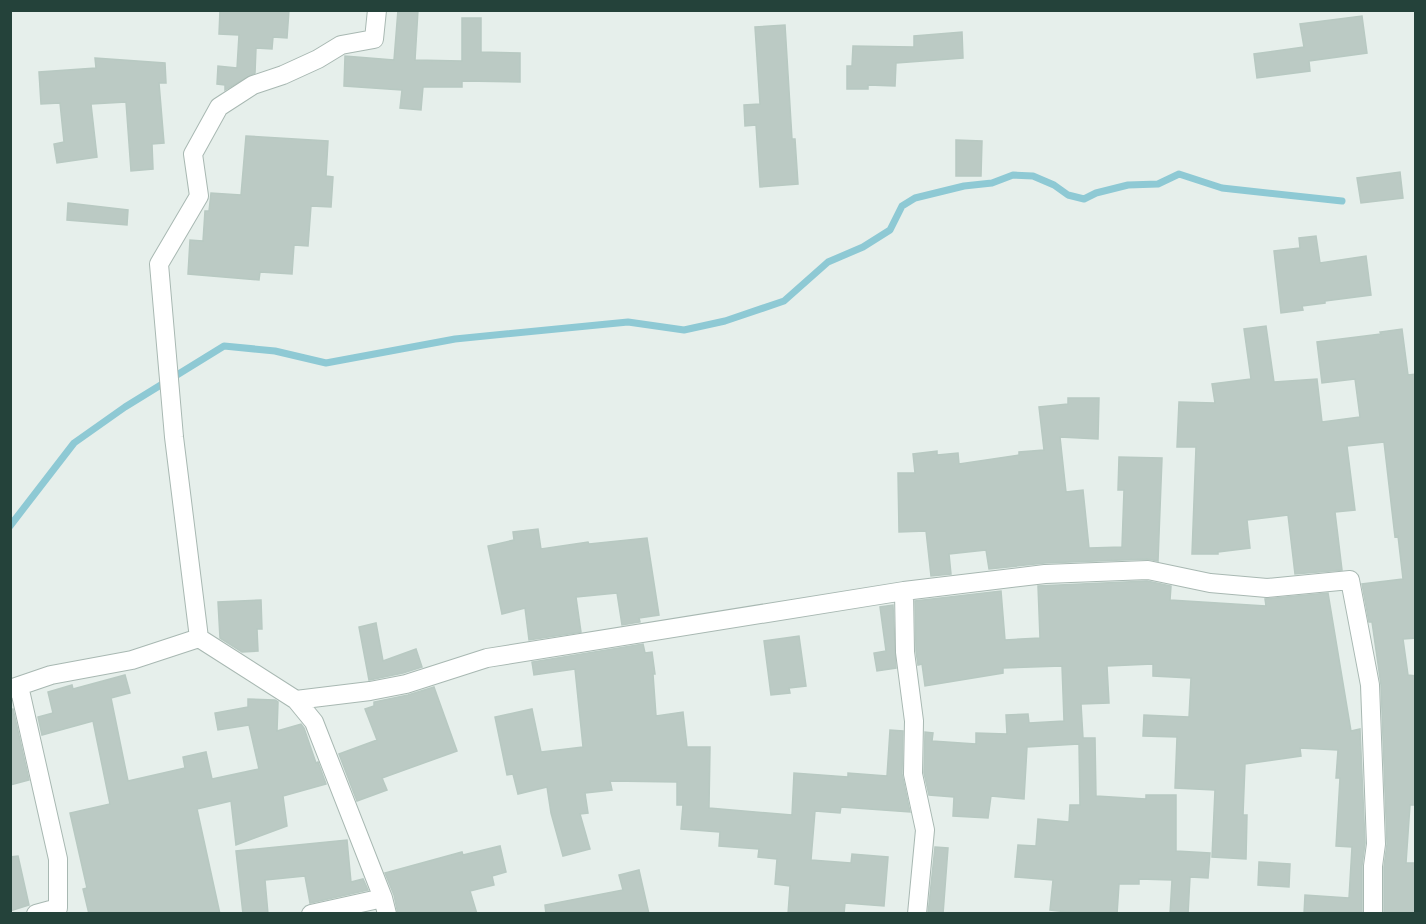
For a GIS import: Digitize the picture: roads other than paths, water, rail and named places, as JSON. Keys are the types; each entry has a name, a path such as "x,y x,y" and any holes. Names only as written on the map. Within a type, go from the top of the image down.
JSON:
{"street":[{"path":"199,638 174,437 159,264 199,196 193,154 219,106 253,86 318,59 341,45 374,39 377,10"},
{"path":"296,700 370,692 406,684 487,658 903,591 1045,574 1148,570 1210,583 1268,588 1350,580 1370,685 1376,844 1373,866 1373,914"},
{"path":"903,591 905,652 914,721 913,774 925,830 918,914"},
{"path":"36,914 58,908 58,859 15,688 51,675 132,660 199,638"},
{"path":"199,638 296,700 314,722 385,906 311,914"}],"waterway":[{"path":"10,526 74,443 125,407 224,346 275,351 326,363 455,339 628,322 684,330 725,321 784,301 828,262 863,247 890,230 902,206 915,198 964,186 992,183 1013,175 1033,176 1054,185 1068,195 1084,199 1096,193 1128,185 1158,184 1179,174 1222,188 1342,201"}]}
